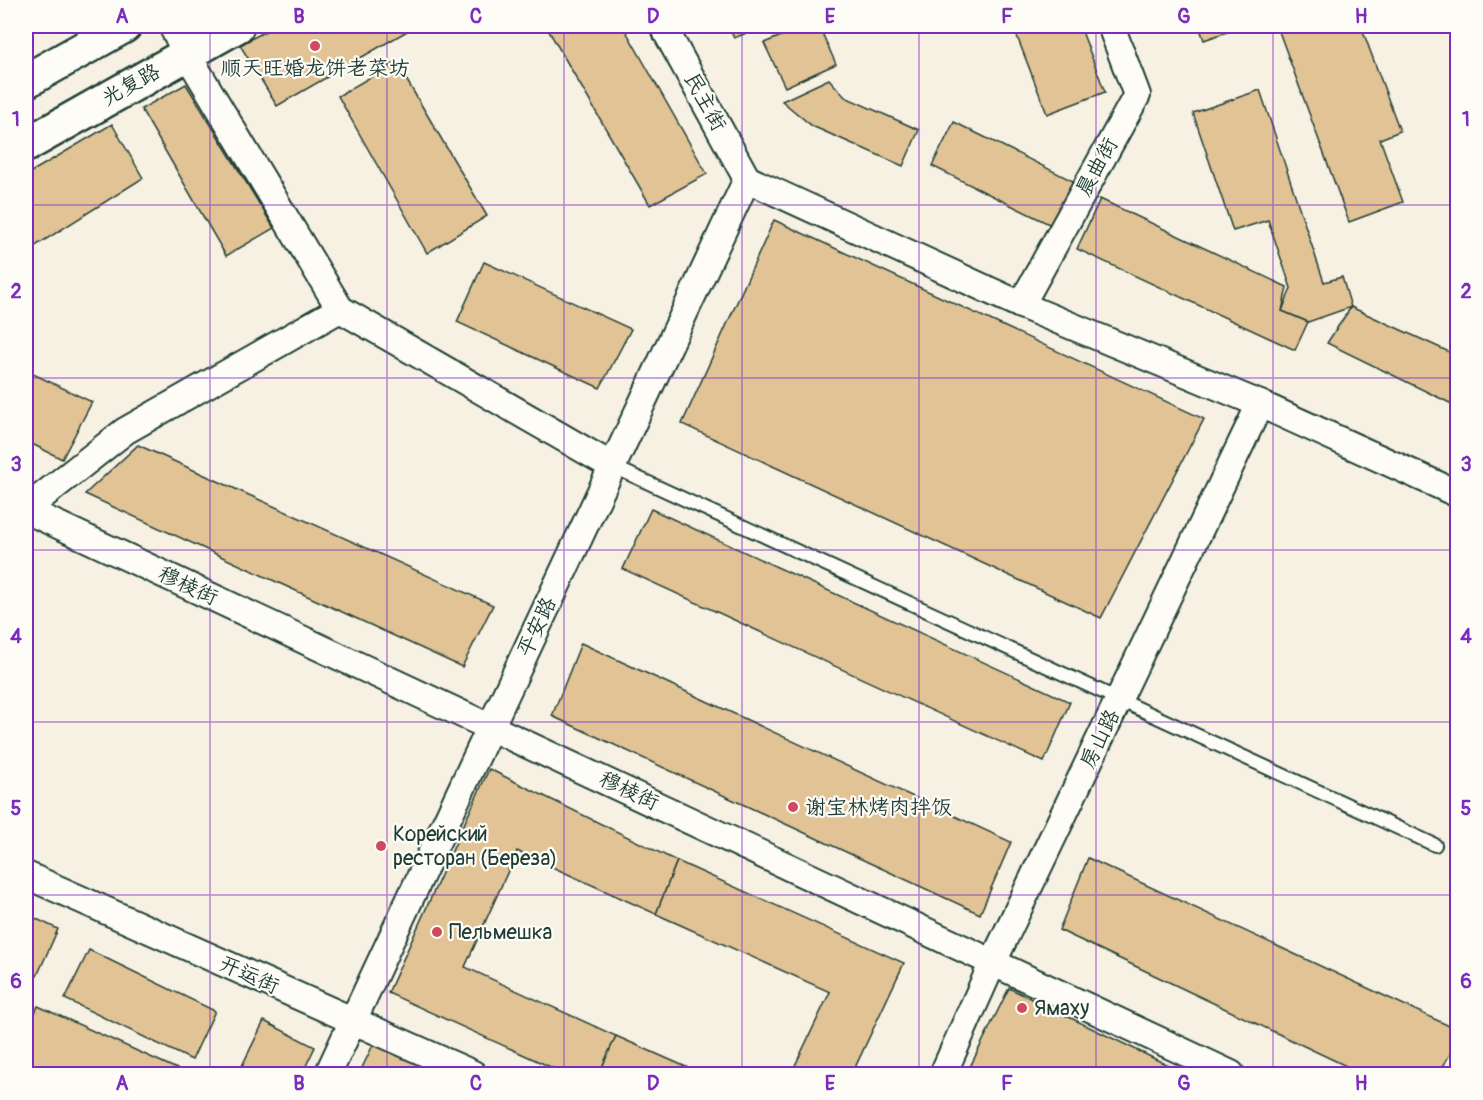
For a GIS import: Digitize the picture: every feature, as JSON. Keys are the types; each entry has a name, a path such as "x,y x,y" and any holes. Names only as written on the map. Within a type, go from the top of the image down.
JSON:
{"street":[{"path":"26,81 124,26"},
{"name":"光复路","path":"26,145 180,40 237,26"},
{"name":"民主街","path":"663,26 747,179"},
{"name":"晨曲街","path":"1021,305 1137,95 1111,26"},
{"path":"180,40 340,309 612,466"},
{"path":"747,179 1021,305 1260,404 1458,494"},
{"name":"平安路","path":"328,1074 747,179"},
{"path":"26,509 125,431 340,309"},
{"name":"房山路","path":"943,1074 993,962 1260,404"},
{"name":"穆棱街","path":"26,509 1231,1074"},
{"name":"开运街","path":"26,875 473,1074"}],"lane":[{"path":"612,466 1435,845"}],"building":[{"path":"275,26 416,26 277,106 240,45"},
{"path":"546,26 623,26 707,174 650,205"},
{"path":"728,26 764,26 734,38"},
{"path":"806,26 819,26 836,64 785,87 764,43"},
{"path":"1013,26 1080,26 1105,92 1047,114"},
{"path":"1199,26 1244,26 1204,40"},
{"path":"1277,26 1361,26 1400,131 1380,139 1403,202 1349,222"},
{"path":"396,62 487,216 427,253 338,96"},
{"path":"829,79 845,97 919,130 903,166 812,126 782,101"},
{"path":"186,84 274,228 226,256 141,109"},
{"path":"1260,90 1324,282 1342,277 1351,307 1308,322 1282,311 1291,288 1268,220 1233,231 1193,113"},
{"path":"954,122 1077,183 1055,227 932,166"},
{"path":"112,124 143,178 26,252 26,175"},
{"path":"1100,199 1287,287 1282,311 1308,322 1295,350 1077,249"},
{"path":"774,220 1204,419 1101,618 682,424"},
{"path":"484,262 631,329 600,388 457,322"},
{"path":"1351,307 1458,356 1458,407 1327,343"},
{"path":"26,366 29,372 92,402 62,459 26,441"},
{"path":"138,445 493,605 462,667 85,494"},
{"path":"651,509 1070,702 1044,762 623,569"},
{"path":"581,643 1011,842 980,914 552,716"},
{"path":"489,769 677,861 656,914 517,851 465,967 616,1036 599,1074 566,1074 388,993"},
{"path":"1088,858 1458,1030 1458,1039 1439,1074 1363,1074 1059,930"},
{"path":"677,861 904,963 852,1074 791,1074 830,992 656,914"},
{"path":"26,914 58,929 37,976 26,971"},
{"path":"89,950 215,1011 192,1060 65,999"},
{"path":"1009,988 1186,1074 986,1074 970,1067"},
{"path":"38,1006 188,1074 34,1074 26,1071 26,1033"},
{"path":"264,1021 315,1047 302,1074 238,1074"},
{"path":"616,1036 702,1074 599,1074"},
{"path":"374,1043 440,1074 359,1074"}],"place":[{"name":"顺天旺婚龙饼老菜坊","path":"315,46"},
{"name":"谢宝林烤肉拌饭","path":"793,807"},
{"name":"Корейский ресторан (Береза)","path":"381,846"},
{"name":"Пельмешка","path":"437,932"},
{"name":"Ямаху","path":"1022,1008"}]}
